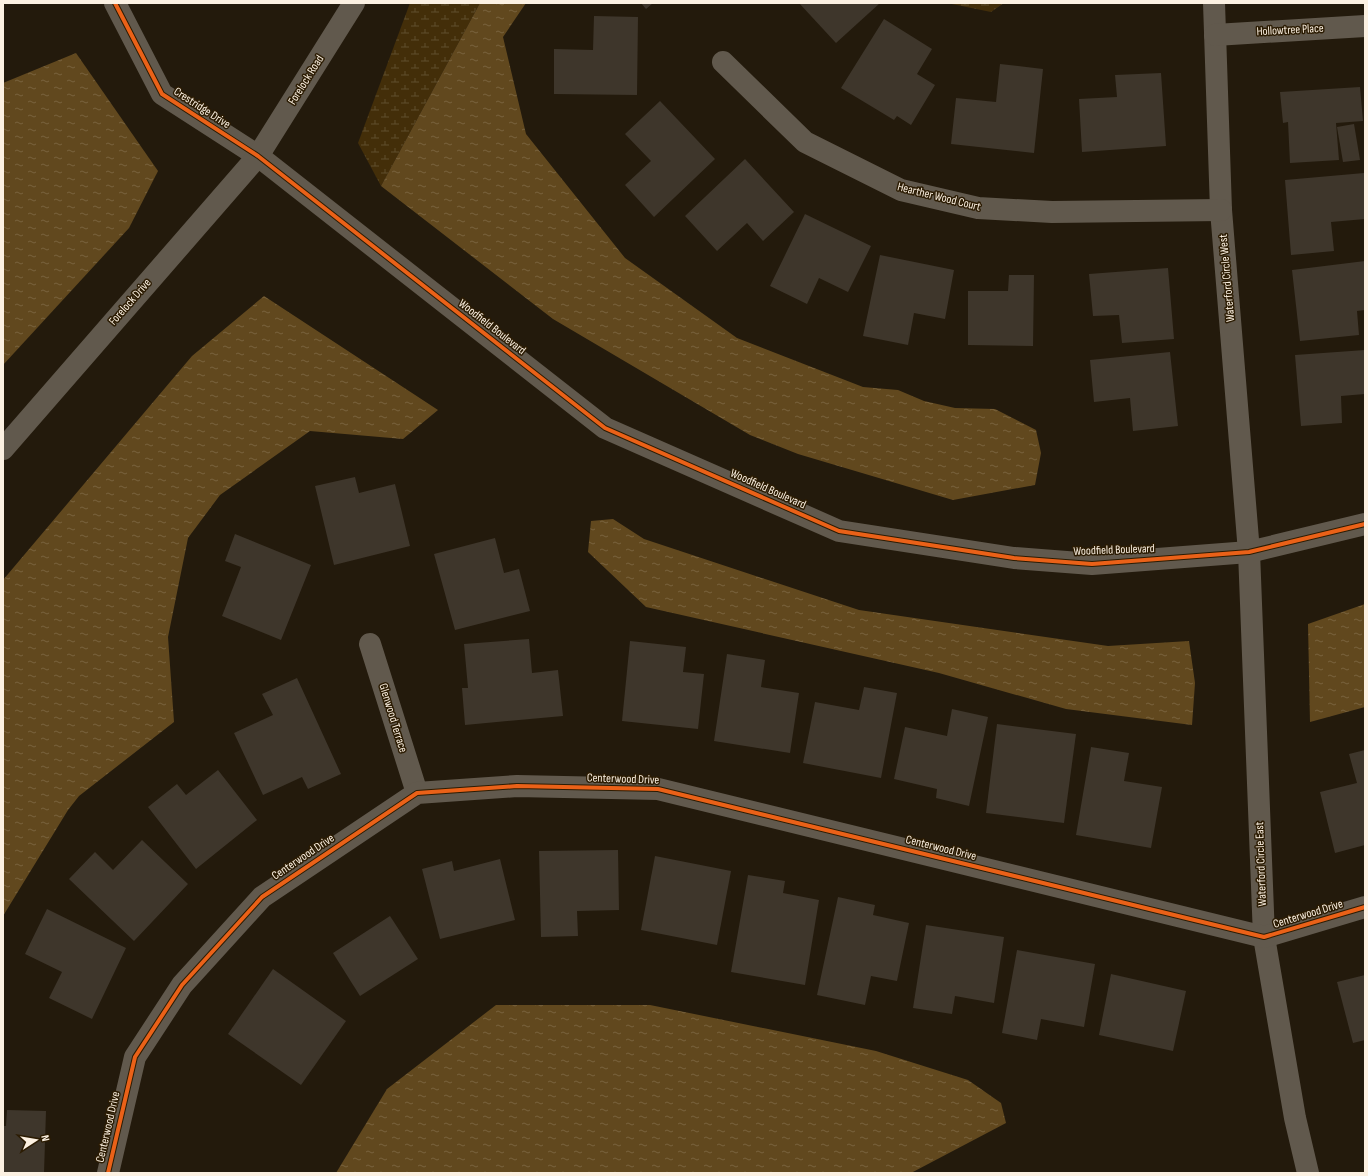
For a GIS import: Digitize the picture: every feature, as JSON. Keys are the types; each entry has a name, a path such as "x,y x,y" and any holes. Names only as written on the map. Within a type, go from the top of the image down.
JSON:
{"street":[{"name":"Crestridge Drive","path":"115,3 162,94 258,156"},
{"name":"Forelock Road","path":"258,156 354,3"},
{"name":"Waterford Circle West","path":"1214,3 1222,210 1249,552"},
{"name":"Hollowtree Place","path":"1215,35 1365,26"},
{"name":"Hearther Wood Court","path":"723,62 805,142 901,190 978,208 1052,212 1222,210"},
{"name":"Forelock Drive","path":"3,449 258,156"},
{"name":"Woodfield Boulevard","path":"258,156 605,428 840,531 1014,558 1092,564 1249,552 1365,524"},
{"name":"Waterford Circle East","path":"1249,552 1264,937 1295,1118 1308,1173"},
{"name":"Glenwood Terrace","path":"370,644 416,793"},
{"name":"Centerwood Drive","path":"108,1173 135,1057 182,985 262,897 416,793 517,786 658,789 1264,937 1365,907"}],"green space":[{"path":"410,3 480,3 381,186 358,143"},
{"path":"947,3 1004,3 991,12"}],"water":[{"path":"480,3 526,3 503,37 526,134 625,258 737,338 863,387 898,390 924,401 955,408 995,409 1036,430 1041,453 1035,485 953,500 798,454 750,435 553,319 381,186"},
{"path":"76,53 158,171 129,228 3,365 3,83"},
{"path":"264,296 438,410 403,439 310,431 220,495 188,538 168,637 174,722 79,796 68,810 3,916 3,580 192,356"},
{"path":"613,519 644,539 859,610 1108,646 1189,641 1195,683 1192,725 1066,709 939,673 646,607 588,552 591,521"},
{"path":"1365,604 1365,707 1310,722 1308,624"},
{"path":"496,1005 650,1005 876,1051 968,1080 1001,1103 1006,1123 911,1173 336,1173 387,1089"}],"building":[{"path":"641,3 653,3 646,9"},
{"path":"799,3 880,3 836,43"},
{"path":"594,16 638,17 637,95 554,94 554,49 593,50"},
{"path":"884,19 932,49 917,74 935,85 911,125 897,116 894,120 841,88"},
{"path":"1000,64 1043,69 1034,153 951,144 956,98 996,102"},
{"path":"1161,73 1166,146 1082,152 1079,99 1117,97 1115,75"},
{"path":"1360,87 1363,121 1336,123 1339,160 1290,163 1288,122 1283,123 1280,92"},
{"path":"660,101 715,159 654,217 625,185 651,161 625,134"},
{"path":"1354,124 1360,160 1343,162 1337,127"},
{"path":"745,159 794,212 763,241 747,223 717,251 685,216"},
{"path":"1364,173 1365,219 1331,222 1334,251 1291,255 1285,180"},
{"path":"805,214 871,246 848,292 819,278 807,304 770,286"},
{"path":"880,255 954,270 945,319 914,313 908,345 863,336"},
{"path":"1365,261 1365,310 1357,311 1359,335 1300,341 1292,270"},
{"path":"1168,268 1174,339 1122,343 1119,315 1093,316 1089,274"},
{"path":"1009,275 1034,275 1033,346 968,345 968,291 1008,291"},
{"path":"1365,350 1365,394 1341,396 1342,423 1301,426 1295,355"},
{"path":"1170,352 1178,426 1133,431 1130,398 1094,402 1090,360"},
{"path":"355,477 359,493 395,484 410,546 334,565 315,486"},
{"path":"235,534 311,565 281,640 222,616 241,567 225,561"},
{"path":"495,538 504,573 519,569 530,611 455,630 434,554"},
{"path":"529,639 532,673 558,670 563,716 465,725 462,688 468,688 464,644"},
{"path":"630,641 686,647 683,672 704,674 698,729 622,721"},
{"path":"727,654 765,660 761,687 799,693 790,753 714,741"},
{"path":"297,678 341,774 308,789 302,777 263,795 234,733 273,715 262,694"},
{"path":"864,687 897,693 881,778 803,763 815,702 859,710"},
{"path":"952,709 988,717 969,806 936,798 937,789 894,779 905,727 947,736"},
{"path":"997,724 1076,734 1064,823 986,813"},
{"path":"1091,747 1129,753 1124,781 1162,787 1151,848 1076,835"},
{"path":"1365,750 1365,845 1335,853 1320,792 1357,783 1349,754"},
{"path":"218,770 257,820 196,869 148,807 177,784 186,795"},
{"path":"142,840 188,884 134,941 69,879 95,852 113,870"},
{"path":"618,850 619,910 577,911 578,936 541,937 539,851"},
{"path":"655,856 731,871 717,945 641,930"},
{"path":"500,859 515,920 440,939 422,869 452,861 454,871"},
{"path":"748,875 785,881 783,893 819,900 805,985 731,972"},
{"path":"838,897 875,905 873,915 909,923 897,981 871,976 865,1005 817,995"},
{"path":"47,909 126,948 92,1019 49,998 62,972 25,954"},
{"path":"390,916 418,959 360,996 333,953"},
{"path":"926,925 1004,937 994,1003 955,996 952,1014 913,1008"},
{"path":"1017,950 1095,964 1084,1027 1041,1019 1037,1040 1002,1033"},
{"path":"273,969 346,1021 301,1085 228,1034"},
{"path":"1111,974 1186,991 1173,1051 1099,1035"},
{"path":"1365,975 1365,1040 1353,1043 1337,982"},
{"path":"7,1110 46,1111 44,1173 3,1173 3,1126 6,1126"}],"cycle path":[{"path":"115,3 162,94 258,156 605,428 839,531 1014,558 1092,564 1249,552 1365,524"},
{"path":"108,1173 135,1057 182,985 262,897 417,793 517,786 658,789 1264,937 1365,907"}]}
